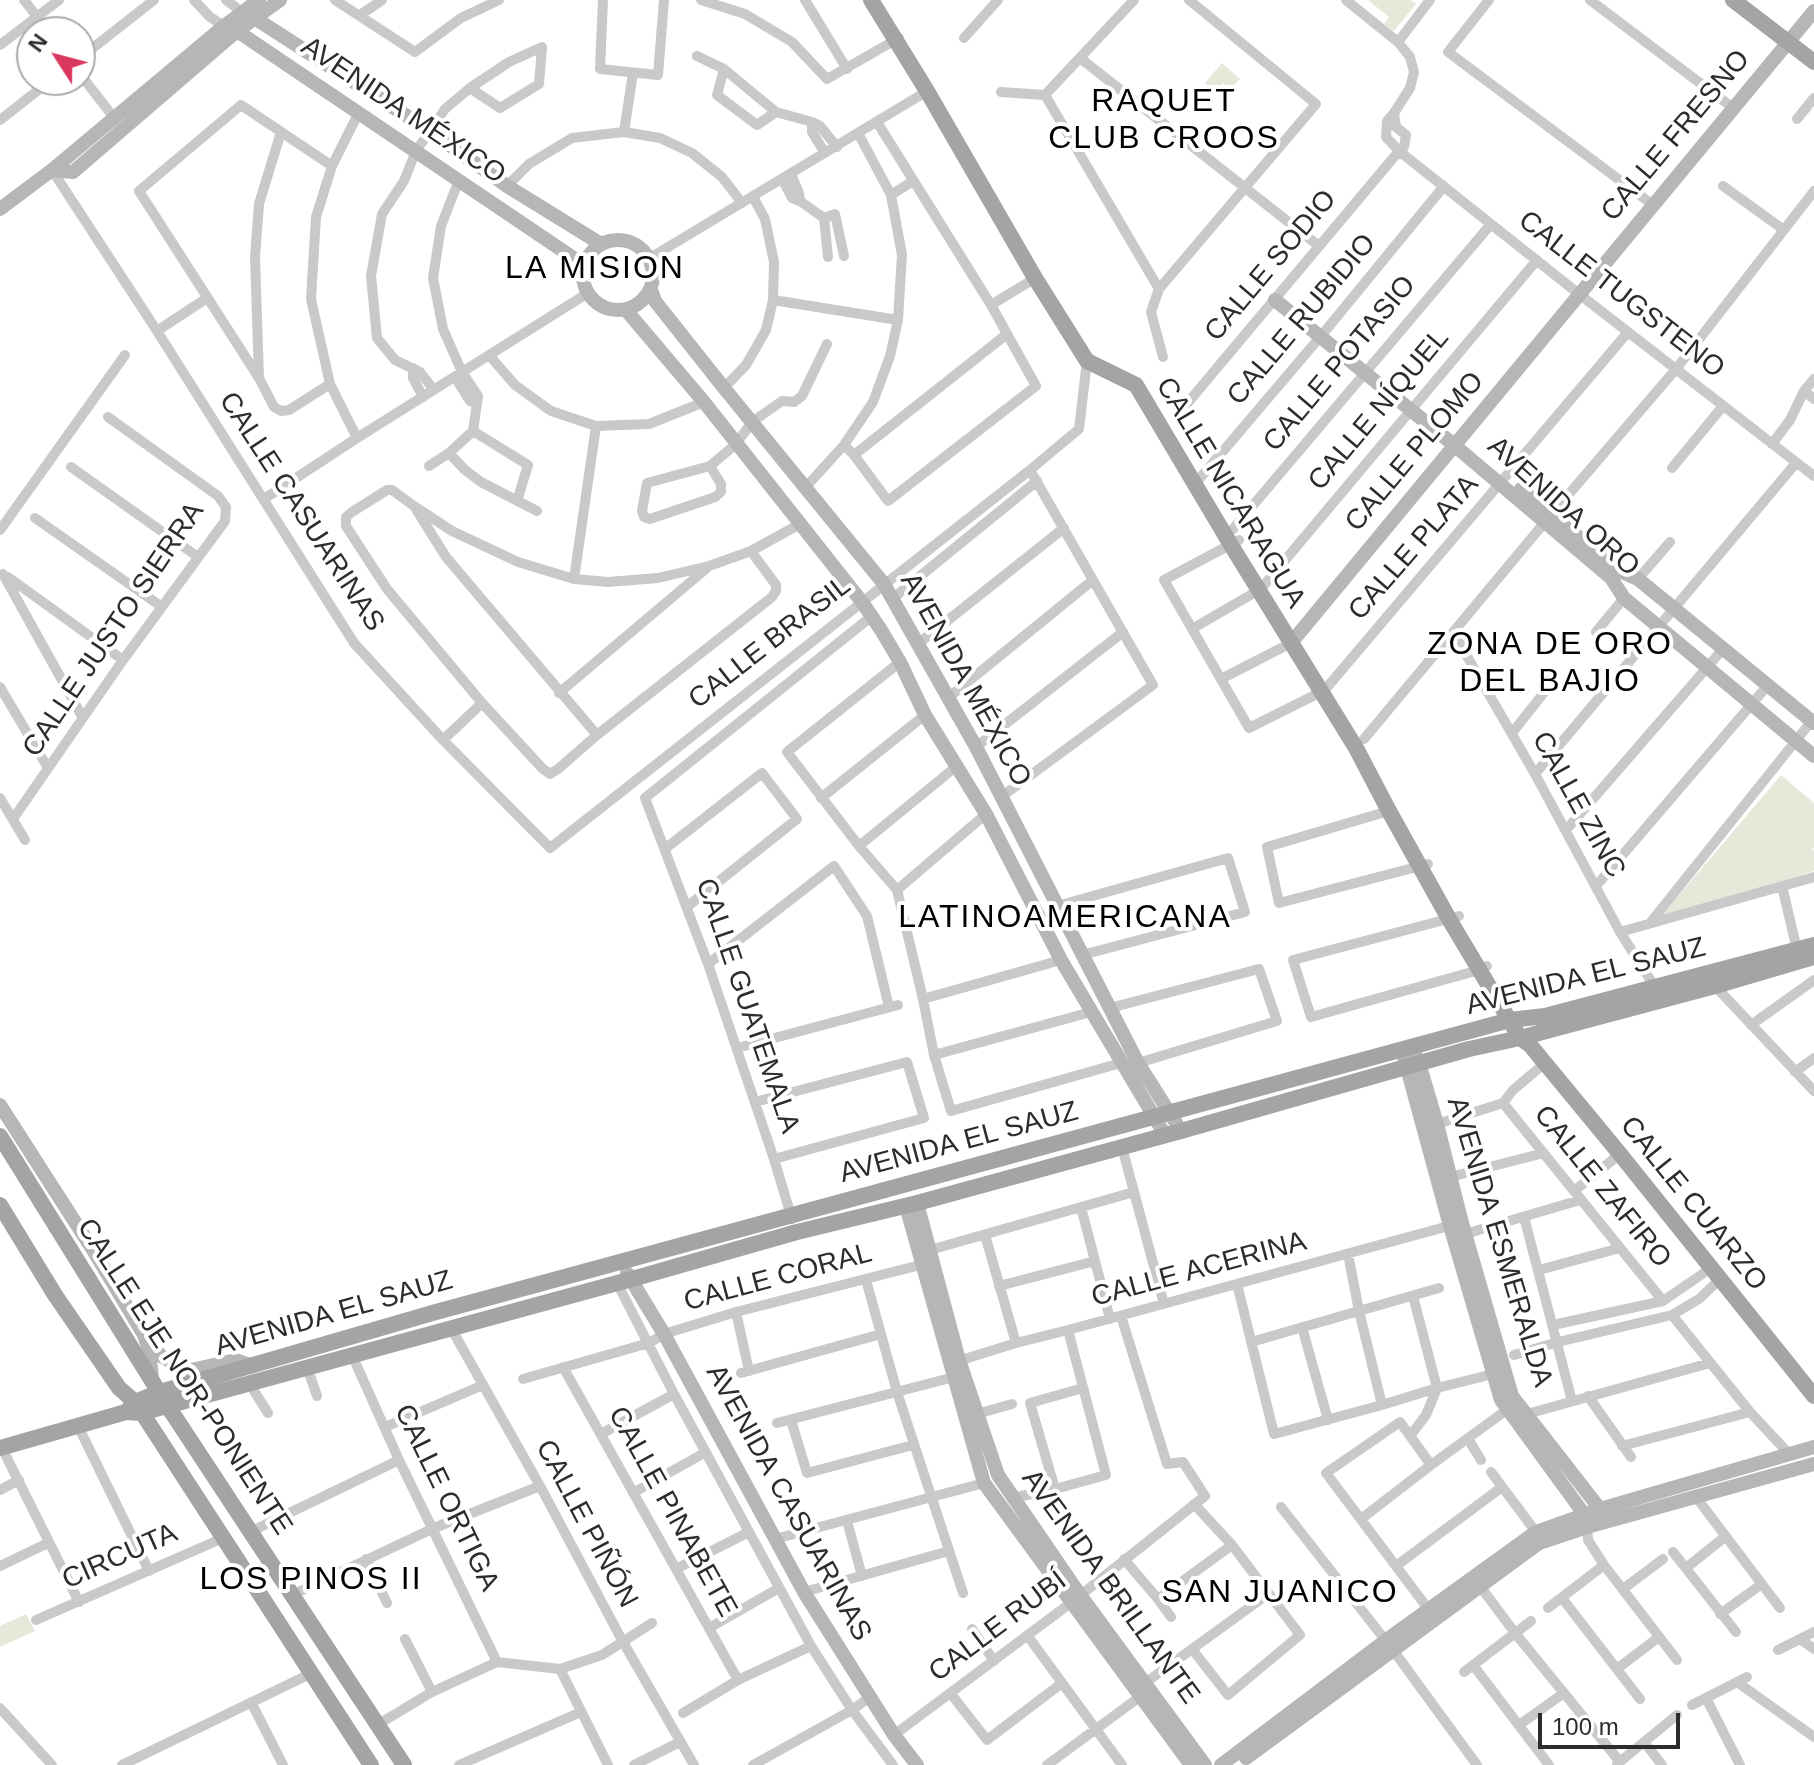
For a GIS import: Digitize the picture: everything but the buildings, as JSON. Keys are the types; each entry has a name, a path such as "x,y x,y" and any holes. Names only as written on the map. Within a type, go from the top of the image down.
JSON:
{"main road":[{"path":"871,0 930,89 1038,276 1089,356"},
{"path":"880,0 898,38"},
{"path":"1733,0 1814,62"},
{"name":"CALLE NICARAGUA","path":"1089,356 1142,377 1198,481 1325,688 1356,748 1526,1039"},
{"name":"CALLE NICARAGUA","path":"1325,688 1364,739 1392,810"},
{"name":"AVENIDA EL SAUZ","path":"160,1392 249,1383 797,1232 1122,1147 1469,1049 1526,1039 1814,945"},
{"name":"AVENIDA EL SAUZ","path":"1,1448 134,1409 160,1392 250,1365 1162,1114 1514,1019 1715,986 1814,957"},
{"name":"CALLE CUARZO","path":"1526,1039 1814,1396"},
{"name":"CALLE EJE NOR-PONIENTE","path":"0,1136 160,1392 404,1765"},
{"name":"CALLE EJE NOR-PONIENTE","path":"0,1205 55,1295 223,1538 371,1765"},
{"path":"436,1312 446,1329"},
{"path":"296,1352 304,1367"},
{"path":"105,1418 119,1388"},
{"path":"271,1611 281,1618 301,1644 318,1635"},
{"path":"309,1668 317,1658 322,1659 359,1697"}],"street":[{"path":"24,0 37,16"},
{"path":"39,16 59,0"},
{"path":"96,45 154,0"},
{"name":"AVENIDA MÉXICO","path":"194,0 210,17 359,112 584,265"},
{"name":"AVENIDA MÉXICO","path":"226,0 430,131 507,186 601,244"},
{"path":"0,209 248,14 259,0"},
{"path":"248,14 280,0"},
{"path":"335,0 415,52 461,18 499,0"},
{"path":"360,15 382,0"},
{"path":"603,0 600,69 658,75 664,0"},
{"path":"701,0 745,14 792,42 827,79 898,38"},
{"path":"805,0 847,69"},
{"path":"964,38 998,0"},
{"path":"1045,95 1134,0"},
{"path":"1163,357 1151,312 1159,289 1316,104 1189,0"},
{"path":"1346,0 1398,42 1410,57 1414,72 1410,88 1387,121 1386,137 1399,151"},
{"path":"1398,42 1430,0"},
{"path":"1489,0 1448,52 1653,205"},
{"path":"1590,0 1733,108"},
{"name":"CALLE FRESNO","path":"1579,294 1814,11"},
{"path":"52,170 73,172 230,28"},
{"path":"434,390 420,372 395,360 377,338 371,276 382,214 404,181 416,151 445,109 470,88 509,62 542,47 539,84 500,108 470,88"},
{"path":"697,56 724,69 776,112 820,126 837,147"},
{"path":"1080,58 1319,246"},
{"path":"724,69 717,95 757,125 776,112"},
{"path":"624,132 633,73"},
{"path":"650,258 930,89"},
{"path":"1001,92 1045,95"},
{"path":"96,95 115,119"},
{"path":"1045,95 1159,289"},
{"path":"0,120 31,96"},
{"path":"1797,119 1814,98"},
{"path":"330,384 289,410 281,411 274,407 259,378 139,191 241,105 332,166"},
{"path":"357,438 330,384 311,299 316,217 332,166 359,112"},
{"path":"812,122 812,132 825,153"},
{"path":"844,445 888,501 1036,386 991,305 877,122"},
{"path":"259,378 255,257 259,204 281,132"},
{"path":"507,186 529,164 572,138 624,132 660,138 692,153 722,177 742,203"},
{"path":"805,488 844,445 873,402 890,356 898,320 902,255 891,195 858,133"},
{"name":"CALLE TUGSTENO","path":"1399,151 1814,476"},
{"name":"CALLE SODIO","path":"1180,412 1399,151"},
{"name":"CALLE CASUARINAS","path":"52,170 354,643 443,740 550,848"},
{"path":"786,177 792,198 824,218 828,256 844,254 835,214 824,218"},
{"path":"429,466 473,431 478,396 458,374 443,329 433,278 441,226 459,180"},
{"path":"891,195 913,181"},
{"name":"CALLE RUBIDIO","path":"1198,481 1324,334 1444,186"},
{"path":"1723,186 1784,230"},
{"path":"1364,739 1676,369 1814,191"},
{"path":"724,388 746,365 766,330 773,300 774,262 765,219 753,197"},
{"name":"CALLE POTASIO","path":"1232,537 1367,369 1491,224"},
{"path":"622,239 641,247 650,258 654,272 651,290 641,303 626,310 612,310 599,305 588,293 583,279 584,265 590,253 601,244 622,239"},
{"name":"CALLE NÍQUEL","path":"1192,629 1262,587 1537,260"},
{"path":"991,305 1038,276"},
{"name":"AVENIDA MÉXICO","path":"651,290 655,301 884,584 976,747 1173,1133"},
{"path":"264,499 588,293"},
{"name":"CALLE PLOMO","path":"1294,639 1579,294"},
{"name":"AVENIDA ORO","path":"1278,297 1548,518 1618,570 1638,579 1813,721"},
{"path":"157,331 207,298"},
{"path":"773,300 898,320"},
{"name":"AVENIDA MÉXICO","path":"626,310 704,402 872,616 900,662 925,715 986,814 1091,1012 1121,1063 1162,1114"},
{"name":"CALLE PLATA","path":"1325,688 1628,332"},
{"path":"854,455 1007,334"},
{"path":"710,466 721,484 721,492 715,497 650,519 644,517 642,511 647,483 710,466 736,444 752,422 782,401 794,402 802,396 827,344"},
{"path":"0,530 125,355"},
{"path":"489,355 515,385 551,411 596,426 649,424 704,402"},
{"name":"CALLE BRASIL","path":"550,848 1079,429 1089,356"},
{"path":"413,368 413,378 423,397"},
{"path":"1772,444 1814,379"},
{"path":"1804,391 1814,399"},
{"path":"1672,468 1723,406"},
{"name":"CALLE JUSTO SIERRA","path":"13,819 123,660 225,521 226,507 218,496 108,417"},
{"path":"574,579 596,426"},
{"path":"473,431 528,465 517,501"},
{"path":"449,453 481,482 537,511"},
{"path":"1535,774 1796,463"},
{"path":"71,467 198,557"},
{"path":"1001,797 1153,685 1030,470"},
{"path":"892,599 1037,481"},
{"path":"751,551 776,585 772,597 550,774 482,703 387,589 346,526 346,517 387,490 392,490 452,531 518,562 574,579 608,582 658,578 709,566 751,551 800,524"},
{"path":"414,506 446,557 597,735"},
{"path":"35,518 162,607"},
{"name":"AVENIDA ORO","path":"1548,518 1611,578 1624,598 1814,756"},
{"path":"918,644 1064,528"},
{"path":"1232,537 1164,580 1249,728 1325,688"},
{"path":"1638,579 1670,542"},
{"path":"559,693 709,566"},
{"path":"2,573 123,660"},
{"path":"2,573 83,718"},
{"path":"948,698 1093,580"},
{"path":"1596,632 1624,598"},
{"name":"CALLE GUATEMALA","path":"797,1232 688,906 645,798 872,616"},
{"path":"881,630 902,617"},
{"path":"976,747 1123,632"},
{"name":"CALLE ZINC","path":"1453,632 1535,774 1620,932 1659,994"},
{"path":"1221,679 1294,639"},
{"path":"1566,830 1723,649"},
{"path":"900,662 787,752 897,890 934,1055 951,1111 1121,1063"},
{"path":"1596,886 1768,685"},
{"path":"0,687 48,768"},
{"path":"1512,733 1546,690"},
{"path":"443,740 482,703"},
{"path":"821,798 925,715"},
{"path":"1650,923 1813,721"},
{"path":"859,846 958,765"},
{"path":"666,848 762,773 797,819 688,906"},
{"path":"0,798 25,840"},
{"path":"1392,810 1267,847 1279,903 1425,865"},
{"path":"897,890 986,814"},
{"path":"1057,906 1228,858 1245,912 1082,955"},
{"path":"708,964 834,866 867,916 893,1006 737,1048"},
{"path":"1620,932 1814,877"},
{"path":"1782,886 1797,950"},
{"path":"1454,917 1293,960 1311,1017 1483,968"},
{"path":"923,999 1061,960"},
{"path":"1110,1008 1259,969 1277,1021 1138,1063"},
{"path":"1751,1025 1814,980"},
{"path":"1715,986 1814,1091"},
{"path":"934,1055 1091,1012"},
{"name":"AVENIDA ESMERALDA","path":"1407,1048 1512,1396 1527,1414 1536,1437 1586,1520"},
{"path":"1795,1072 1814,1058"},
{"path":"755,1102 907,1062 924,1118 774,1159"},
{"path":"1431,1128 1503,1103 1513,1090 1545,1063"},
{"name":"CALLE ZAFIRO","path":"1503,1103 1663,1301"},
{"path":"0,1105 144,1335 161,1356 191,1370 236,1360 250,1365"},
{"name":"AVENIDA ESMERALDA","path":"1431,1128 1450,1177 1459,1228 1501,1400 1601,1516"},
{"path":"1122,1147 1164,1304"},
{"path":"1450,1177 1544,1153"},
{"name":"CALLE ACERINA","path":"777,1423 897,1392 1016,1343 1348,1254 1459,1228 1524,1217 1577,1195 1620,1154"},
{"name":"CALLE CORAL","path":"523,1379 649,1343 664,1334 736,1312 866,1280 985,1235 1134,1192"},
{"name":"AVENIDA BRILLANTE","path":"911,1204 928,1259 984,1483 1076,1598 1143,1690 1191,1765"},
{"path":"1081,1207 1095,1261 1116,1317"},
{"path":"1524,1217 1572,1401"},
{"path":"985,1235 1016,1343"},
{"path":"1539,1270 1620,1248"},
{"path":"1348,1254 1382,1405"},
{"path":"999,1286 1095,1261"},
{"name":"AVENIDA CASUARINAS","path":"613,1264 664,1334 804,1592 894,1735 917,1765"},
{"path":"1553,1325 1663,1301 1715,1274"},
{"path":"1514,1355 1672,1315 1699,1299 1715,1274"},
{"path":"866,1280 913,1445 963,1593"},
{"name":"AVENIDA CASUARINAS","path":"625,1281 649,1343 674,1394 811,1646 852,1710 893,1765"},
{"path":"1237,1284 1274,1434 1493,1374"},
{"path":"1251,1342 1439,1288"},
{"path":"1410,1436 1426,1415 1437,1388 1413,1296"},
{"path":"736,1312 745,1372 881,1334"},
{"path":"1672,1315 1750,1412 1790,1455"},
{"name":"CALLE RUBÍ","path":"894,1735 1205,1496 1183,1462 1167,1464 1116,1317"},
{"path":"1302,1327 1328,1420"},
{"name":"CALLE PIÑÓN","path":"446,1329 483,1385 694,1765"},
{"path":"1012,1498 1106,1475 1068,1330"},
{"path":"144,1335 160,1392"},
{"name":"CALLE ORTIGA","path":"352,1355 497,1662"},
{"path":"1527,1414 1710,1363"},
{"path":"304,1367 317,1396"},
{"name":"CALLE PINABETE","path":"563,1367 738,1680"},
{"name":"AVENIDA BRILLANTE","path":"956,1369 977,1414 998,1475 1076,1598"},
{"path":"249,1383 268,1413"},
{"path":"385,1427 483,1385"},
{"path":"1055,1489 1030,1403 1083,1388"},
{"path":"601,1434 674,1394"},
{"path":"1588,1396 1631,1457"},
{"path":"977,1414 1012,1404"},
{"path":"1361,1519 1508,1409"},
{"path":"1622,1446 1750,1412"},
{"path":"791,1420 807,1473 913,1445"},
{"path":"1429,1610 1326,1473 1400,1422 1431,1465"},
{"path":"78,1426 149,1571"},
{"path":"1468,1439 1481,1460"},
{"path":"1221,1765 1477,1582 1536,1532 1601,1516 1814,1447"},
{"path":"1,1448 79,1602"},
{"path":"633,1493 706,1452"},
{"path":"252,1531 399,1460"},
{"path":"1601,1516 1696,1497 1814,1464"},
{"path":"1491,1472 1536,1532"},
{"path":"0,1490 19,1480"},
{"path":"775,1539 984,1483"},
{"path":"292,1595 434,1528 540,1486"},
{"path":"1396,1566 1502,1487"},
{"path":"1696,1497 1780,1608"},
{"path":"1192,1649 1228,1695 1300,1635 1232,1545 1194,1504"},
{"path":"1281,1507 1477,1765"},
{"path":"1586,1520 1588,1540 1604,1565 1677,1660"},
{"path":"1236,1765 1389,1646 1429,1610 1539,1543 1586,1520"},
{"path":"847,1521 862,1576"},
{"path":"676,1569 749,1532"},
{"path":"1686,1568 1726,1536"},
{"name":"CIRCUTA","path":"36,1620 223,1538"},
{"path":"0,1566 48,1543"},
{"path":"1158,1599 1232,1545"},
{"path":"804,1592 949,1551"},
{"path":"1673,1552 1736,1632"},
{"path":"366,1559 387,1603"},
{"path":"1124,1559 1171,1617"},
{"path":"1623,1589 1663,1559"},
{"path":"770,1571 787,1562"},
{"path":"1548,1608 1604,1565"},
{"path":"1477,1582 1618,1764 1677,1715"},
{"path":"1720,1614 1762,1584"},
{"path":"709,1628 779,1588"},
{"path":"1047,1765 1192,1649 1268,1594"},
{"path":"1562,1598 1640,1699"},
{"path":"1531,1621 1468,1668 1519,1725 1549,1765"},
{"path":"377,1725 432,1692 497,1662 560,1669 602,1655 652,1623"},
{"path":"972,1629 994,1661"},
{"path":"1778,1650 1814,1632"},
{"path":"1027,1635 1122,1765"},
{"path":"1618,1668 1659,1637"},
{"path":"405,1639 432,1692"},
{"path":"1800,1639 1814,1649"},
{"path":"683,1713 738,1680 811,1646"},
{"path":"122,1765 251,1702 309,1668"},
{"path":"560,1669 608,1765"},
{"path":"1692,1705 1742,1680 1814,1737"},
{"path":"951,1694 987,1740 1062,1683"},
{"name":"AVENIDA BRILLANTE","path":"1143,1690 1205,1765"},
{"path":"1519,1725 1564,1693"},
{"path":"753,1765 870,1697"},
{"path":"1706,1698 1740,1765"},
{"path":"251,1702 283,1765"},
{"path":"0,1708 52,1765"},
{"path":"459,1765 581,1712"},
{"path":"634,1765 680,1742"},
{"path":"1645,1743 1662,1765"}],"shaded area":[{"path":"1368,0 1411,0 1416,4 1394,31 1384,24 1389,17"},
{"path":"1222,63 1240,79 1231,89 1223,83 1216,92 1205,83"},
{"path":"1781,775 1814,803 1814,871 1658,920"},
{"path":"26,1614 35,1631 0,1647 0,1626"}],"district":[{"name":"RAQUET CLUB CROOS","path":"1164,120"},
{"name":"LA MISION","path":"595,269"},
{"name":"ZONA DE ORO DEL BAJIO","path":"1550,664"},
{"name":"LATINOAMERICANA","path":"1065,918"},
{"name":"LOS PINOS II","path":"311,1580"},
{"name":"SAN JUANICO","path":"1280,1593"}]}
